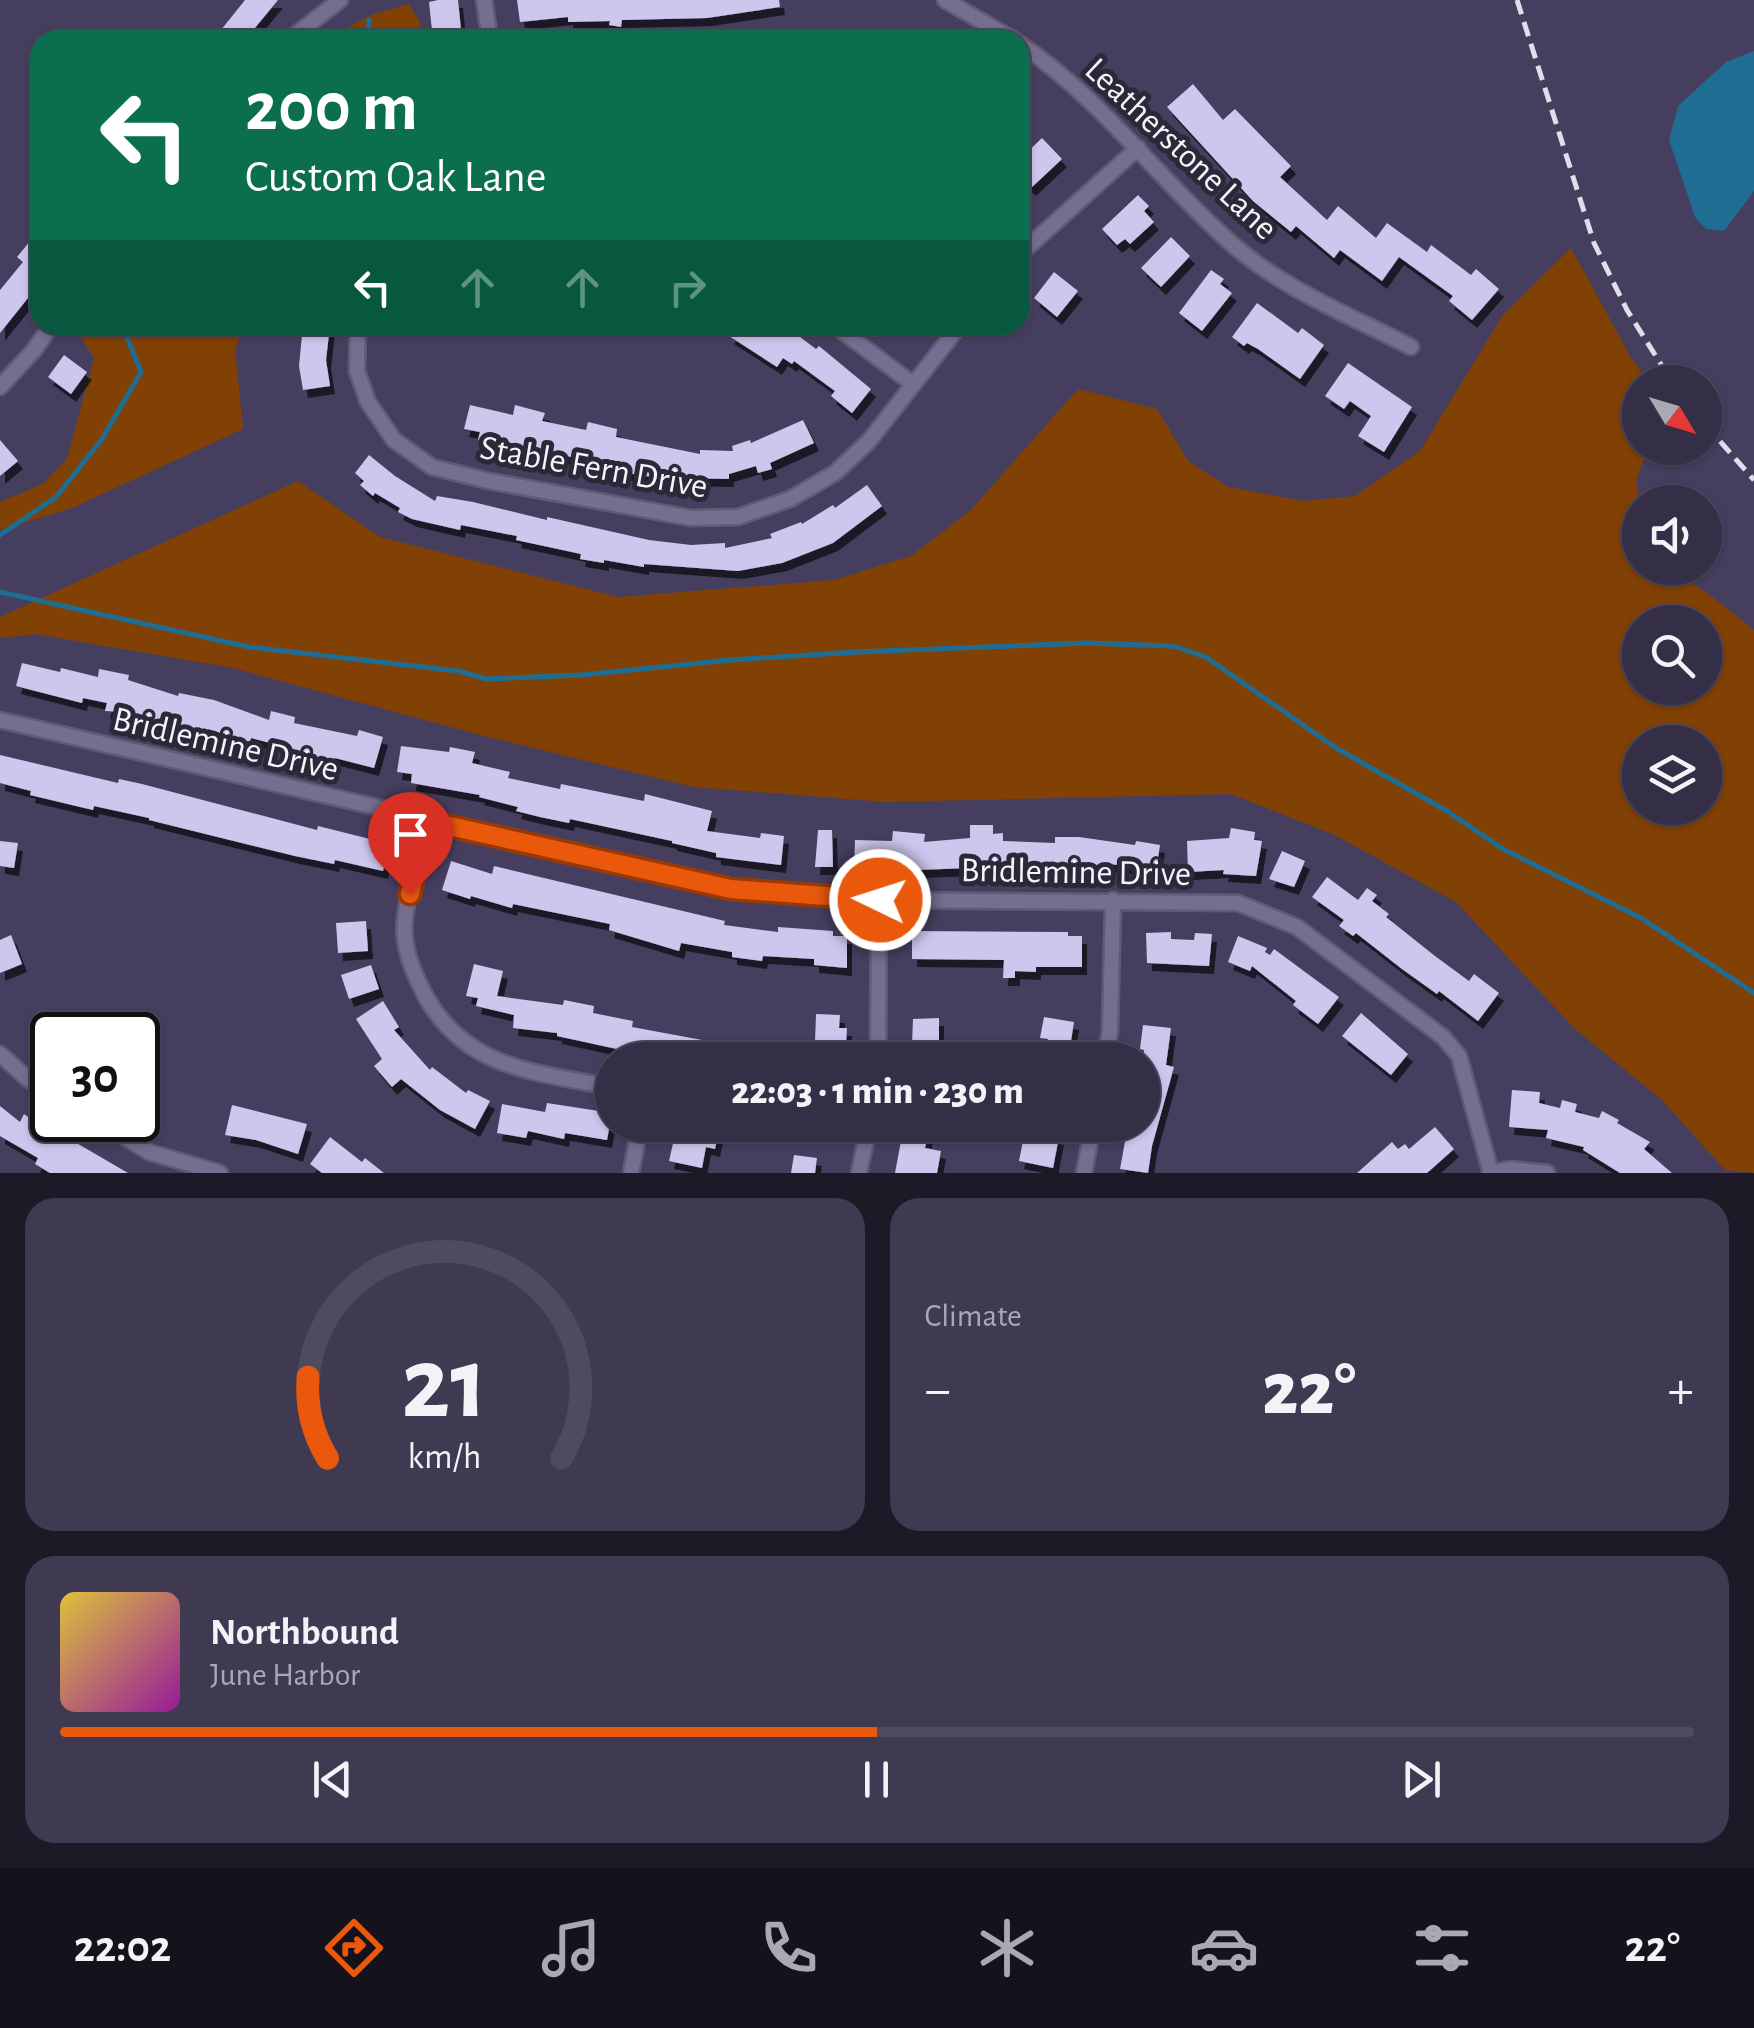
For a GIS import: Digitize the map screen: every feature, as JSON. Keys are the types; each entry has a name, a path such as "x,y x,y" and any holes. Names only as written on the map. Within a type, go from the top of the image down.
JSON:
{"street":[{"path":"302,30 340,0"},
{"path":"484,0 488,30"},
{"name":"Leatherstone Lane","path":"946,0 997,30"},
{"name":"Leatherstone Lane","path":"1030,52 1089,96 1234,245 1276,276 1411,347"},
{"path":"1030,245 1138,148"},
{"path":"0,387 44,335"},
{"name":"Stable Fern Drive","path":"358,335 357,372 368,402 394,440 432,467 691,518 738,516 790,499 835,473 868,441 952,335"},
{"path":"847,335 913,384"},
{"name":"Bridlemine Drive","path":"0,720 731,889 880,900 1238,904 1297,927 1444,1036 1459,1056 1490,1173"},
{"path":"427,821 404,921 410,963 430,1006 449,1031 484,1056 514,1068 595,1084"},
{"path":"878,1042 880,900"},
{"path":"1108,1042 1113,900"},
{"path":"0,1054 30,1080"},
{"path":"133,1142 150,1152 220,1173"},
{"path":"631,1173 637,1142"},
{"path":"859,1173 866,1142"},
{"path":"1084,1173 1090,1142"},
{"path":"1490,1173 1547,1173"}],"shaded area":[{"path":"409,4 421,24 419,30 341,30 374,14"},
{"path":"1571,248 1636,365 1622,365 1622,465 1642,465 1637,485 1622,485 1622,585 1693,585 1715,599 1754,630 1754,1173 1725,1170 1662,1100 1575,1029 1456,902 1335,835 1231,794 885,802 694,787 480,735 233,668 36,634 0,638 0,617 298,481 380,537 618,597 834,580 911,556 971,510 1078,389 1157,409 1188,461 1228,487 1304,501 1355,496 1420,451 1503,315"},
{"path":"79,335 240,335 235,350 243,429 72,508 0,530 0,502 43,484 67,459 94,358"}],"water":[{"path":"1754,51 1754,191 1724,231 1706,229 1695,217 1669,140 1678,106 1726,62"}],"building":[{"path":"245,0 278,0 253,30 221,30"},
{"path":"458,0 461,30 432,30 429,2"},
{"path":"517,0 779,0 780,7 707,18 622,20 621,27 609,25 610,21 568,22 568,17 520,22"},
{"path":"1193,84 1223,120 1235,109 1291,166 1280,177 1327,220 1338,206 1376,238 1387,223 1427,252 1431,245 1471,275 1476,269 1499,289 1472,320 1449,301 1453,296 1399,257 1382,281 1340,250 1334,258 1296,226 1291,232 1253,201 1167,107"},
{"path":"1042,138 1062,159 1031,188 1030,187 1030,149"},
{"path":"1138,195 1149,206 1144,211 1154,222 1130,244 1125,239 1117,245 1102,229"},
{"path":"1171,237 1190,256 1161,287 1141,268"},
{"path":"30,241 30,296 0,333 0,290 23,262 17,257"},
{"path":"1211,270 1224,279 1220,284 1232,293 1202,331 1179,313"},
{"path":"1054,272 1078,291 1057,317 1034,298"},
{"path":"1257,303 1298,333 1302,328 1324,345 1300,379 1258,349 1247,343 1244,346 1232,337"},
{"path":"302,335 329,335 326,360 330,386 303,390 299,366"},
{"path":"797,335 816,349 819,346 871,389 852,413 831,396 835,391 794,361 792,364 783,358 777,367 729,336"},
{"path":"64,355 87,372 71,394 48,377"},
{"path":"1348,363 1412,407 1384,452 1358,436 1371,416 1350,401 1344,409 1325,396"},
{"path":"470,405 513,415 515,405 545,413 542,421 586,430 588,422 617,429 616,437 700,454 700,450 733,451 732,446 750,440 751,443 803,420 814,443 770,463 772,469 758,473 756,466 729,474 729,479 683,478 682,482 478,440 480,432 464,429"},
{"path":"0,440 18,461 0,476"},
{"path":"369,455 435,501 437,496 473,502 547,520 691,545 725,543 725,548 772,538 770,534 802,524 833,505 835,508 867,485 882,506 833,543 782,563 738,571 644,567 580,559 581,554 516,540 517,536 461,525 460,530 412,519 360,485 364,481 355,473"},
{"path":"22,663 98,677 99,669 129,675 128,680 178,696 179,693 214,700 269,720 271,711 295,717 294,723 357,736 359,730 383,737 374,768 335,758 334,762 304,756 305,752 251,738 250,742 208,729 207,732 105,711 107,703 83,698 82,703 16,686"},
{"path":"401,746 475,752 472,763 510,772 508,778 560,789 561,784 644,801 645,794 712,811 707,831 760,838 761,833 784,836 781,865 716,857 716,853 672,841 570,819 569,823 540,817 480,795 411,783 412,774 397,772"},
{"path":"0,755 118,783 119,779 142,784 317,830 318,826 390,844 383,871 295,856 149,818 30,795 31,791 0,783"},
{"path":"970,825 993,825 993,834 1003,833 1003,841 1055,843 1055,837 1079,837 1160,845 1156,871 1111,864 1110,872 1022,872 1022,866 854,868 855,840 892,841 893,831 925,834 924,842 970,838"},
{"path":"1231,828 1255,832 1254,840 1262,841 1256,876 1223,874 1224,870 1188,872 1187,841 1229,838"},
{"path":"818,830 832,830 833,867 815,867"},
{"path":"0,841 18,843 14,868 0,866"},
{"path":"1282,851 1305,861 1294,887 1269,879"},
{"path":"451,861 492,874 494,866 725,921 724,925 778,932 778,927 833,931 833,936 847,936 847,968 814,965 814,959 763,956 762,961 732,957 732,952 681,943 679,951 609,930 610,924 513,904 512,908 471,896 470,899 442,890"},
{"path":"1327,877 1358,900 1367,888 1377,895 1372,901 1389,914 1386,917 1435,956 1469,981 1474,974 1499,993 1478,1021 1356,933 1353,936 1339,926 1344,920 1312,897"},
{"path":"366,921 368,951 338,953 336,923"},
{"path":"912,931 1068,932 1068,936 1082,936 1082,967 1036,967 1036,972 1015,971 1015,978 1003,978 1004,960 912,959"},
{"path":"1171,932 1171,939 1194,940 1195,933 1212,934 1209,966 1147,963 1146,933"},
{"path":"11,935 22,964 0,973 0,940"},
{"path":"1238,936 1267,948 1265,952 1270,955 1274,949 1339,997 1318,1024 1252,966 1250,971 1228,962"},
{"path":"474,964 503,971 497,996 594,1006 593,1013 633,1021 632,1027 713,1042 595,1044 557,1033 513,1028 514,1015 476,1006 478,998 466,996"},
{"path":"371,965 379,989 349,999 341,975"},
{"path":"383,1001 399,1027 394,1030 430,1070 432,1067 466,1093 468,1090 490,1101 475,1129 440,1110 401,1079 392,1087 374,1066 382,1059 356,1019"},
{"path":"1361,1013 1408,1054 1391,1075 1342,1036"},
{"path":"816,1014 840,1015 839,1028 847,1028 846,1042 815,1042"},
{"path":"1044,1017 1074,1022 1071,1042 1047,1042 1048,1039 1040,1038"},
{"path":"939,1018 939,1042 912,1042 913,1019"},
{"path":"1143,1025 1171,1028 1166,1065 1174,1067 1160,1117 1160,1042 1141,1042"},
{"path":"1512,1090 1540,1092 1539,1103 1560,1108 1562,1100 1577,1104 1575,1112 1599,1118 1602,1111 1650,1142 1644,1149 1672,1173 1620,1173 1583,1150 1584,1147 1546,1138 1548,1130 1509,1127"},
{"path":"547,1103 595,1110 595,1138 565,1133 564,1139 528,1131 526,1138 497,1133 502,1104 545,1112"},
{"path":"232,1105 307,1124 298,1154 225,1135"},
{"path":"0,1106 20,1122 24,1114 30,1118 30,1142 75,1142 128,1173 50,1173 35,1164 38,1158 0,1136"},
{"path":"1435,1127 1454,1149 1427,1173 1357,1173 1392,1142 1398,1149 1405,1144 1409,1149"},
{"path":"330,1137 362,1162 365,1158 384,1173 322,1173 310,1164"},
{"path":"673,1142 716,1142 715,1149 706,1147 702,1168 669,1161"},
{"path":"901,1142 926,1142 925,1148 941,1151 937,1173 895,1173"},
{"path":"1023,1142 1058,1142 1053,1168 1019,1161"},
{"path":"1125,1142 1153,1142 1148,1173 1120,1169"},
{"path":"794,1155 817,1158 815,1173 791,1173"}],"waterway":[{"path":"368,30 369,20"},
{"path":"0,535 56,497 102,439 141,372 126,335"},
{"path":"0,592 249,647 458,671 487,679 856,652 1086,643 1173,646 1206,657 1336,748 1447,811 1503,849 1641,918 1754,993"}],"railway":[{"path":"1517,0 1594,243 1627,310 1661,365"},
{"path":"1722,443 1754,480"}],"route":[{"path":"410,894 427,821 731,889 880,900"}]}
